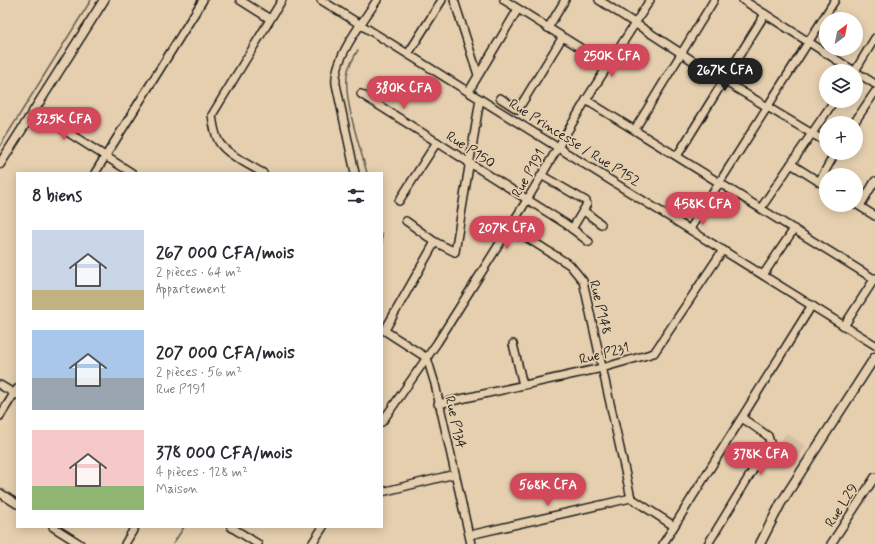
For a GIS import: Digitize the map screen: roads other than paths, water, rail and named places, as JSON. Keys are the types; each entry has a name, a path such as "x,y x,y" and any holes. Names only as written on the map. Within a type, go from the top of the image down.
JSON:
{"main road":[{"path":"0,164 104,0"},
{"path":"760,544 781,504 875,357"}],"street":[{"path":"96,172 203,0"},
{"path":"240,0 270,19"},
{"path":"262,172 222,145 218,139 212,115 282,0"},
{"name":"Rue Princesse / Rue P152","path":"321,0 875,345"},
{"path":"355,172 335,77 339,61 377,0"},
{"path":"408,54 442,0"},
{"path":"454,0 478,75"},
{"path":"504,0 562,38 609,66"},
{"path":"548,28 565,0"},
{"path":"599,0 724,81 768,106 819,138"},
{"name":"Rue P191","path":"383,421 427,358 527,200 586,100 650,0"},
{"path":"635,129 714,0"},
{"path":"743,0 844,64"},
{"path":"690,229 835,0"},
{"path":"469,91 518,9"},
{"path":"677,156 765,14"},
{"path":"500,98 516,109 519,108 562,38"},
{"path":"859,64 875,38"},
{"path":"863,76 875,84"},
{"path":"859,116 875,92"},
{"name":"Rue P150","path":"361,94 572,229 589,242"},
{"path":"406,221 435,242 455,252 480,99"},
{"path":"586,100 875,278 844,326"},
{"path":"761,208 829,108"},
{"path":"34,111 130,172"},
{"path":"399,201 437,142"},
{"path":"791,164 819,182"},
{"path":"541,175 586,201 588,204 572,229"},
{"path":"863,198 875,181"},
{"path":"863,208 875,216"},
{"path":"584,211 601,224"},
{"name":"Rue P148","path":"510,226 570,265 583,281 631,498"},
{"path":"763,275 794,229"},
{"path":"427,358 383,329 435,242"},
{"name":"Rue P231","path":"438,404 602,368 657,351 723,250"},
{"path":"663,544 812,306"},
{"path":"513,344 523,385"},
{"name":"Rue P134","path":"427,358 471,544"},
{"path":"0,385 16,393 0,416"},
{"path":"708,544 770,442 768,436 742,418"},
{"path":"383,492 455,474"},
{"name":"Rue L29","path":"831,544 874,479"},
{"path":"0,494 16,503"},
{"path":"470,535 631,498 674,526"},
{"path":"54,528 80,544"},
{"path":"125,544 134,528"},
{"path":"233,528 258,544"},
{"path":"312,544 322,528"}],"waterway":[{"path":"0,146 91,0"},
{"path":"358,50 349,67 347,90 352,119 367,172"},
{"path":"173,544 183,528"}]}
